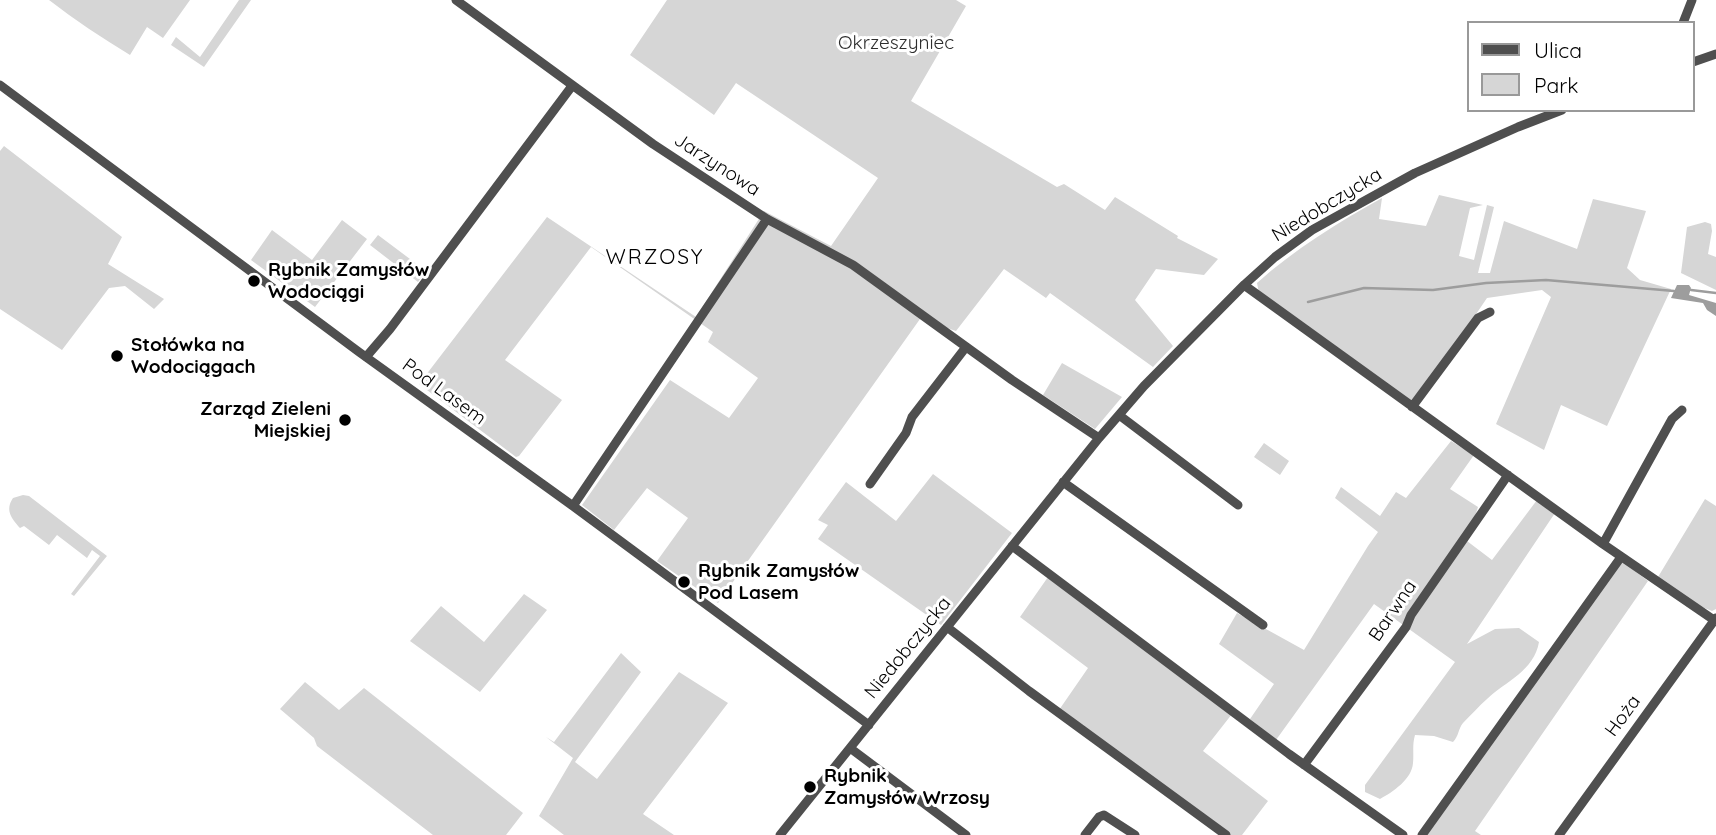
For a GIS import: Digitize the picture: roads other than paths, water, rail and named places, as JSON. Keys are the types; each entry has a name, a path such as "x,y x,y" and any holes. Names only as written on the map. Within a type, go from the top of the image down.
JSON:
{"street":[{"name":"Jarzynowa","path":"456,0 653,145 767,219 853,265 1099,438"},
{"path":"1684,21 1692,0"},
{"path":"1695,61 1716,54"},
{"name":"Pod Lasem","path":"0,85 869,725"},
{"path":"366,357 390,329 572,86"},
{"name":"Niedobczycka","path":"780,835 1099,438 1144,386 1244,285 1275,257 1312,230 1415,173 1558,112"},
{"path":"573,506 767,219"},
{"path":"1244,285 1621,557 1715,618"},
{"path":"1412,407 1478,318 1490,312"},
{"path":"870,484 906,433 912,417 966,347"},
{"path":"1603,544 1672,419 1682,410"},
{"path":"1119,415 1238,505"},
{"name":"Barwna","path":"1304,765 1406,627 1411,615 1508,475"},
{"path":"1063,482 1263,625"},
{"path":"1012,546 1304,765 1404,835"},
{"path":"1422,835 1621,557"},
{"name":"Hoża","path":"1559,835 1715,618"},
{"path":"947,627 1040,699 1226,835"},
{"path":"850,748 966,835"},
{"path":"1085,835 1099,817 1104,815 1135,835"}],"waterway":[{"path":"1308,302 1364,288 1433,290 1486,283 1546,280 1674,291"},
{"path":"1691,290 1716,293"}],"place":[{"name":"Rybnik Zamysłów Wodociągi","path":"254,281"},
{"name":"Stołówka na Wodociągach","path":"117,356"},
{"name":"Zarząd Zieleni Miejskiej","path":"345,420"},
{"name":"Rybnik Zamysłów Pod Lasem","path":"684,582"},
{"name":"Rybnik Zamysłów Wrzosy","path":"810,787"}],"district":[{"name":"WRZOSY","path":"655,258"}],"park label":[{"name":"Okrzeszyniec","path":"896,43"}]}
